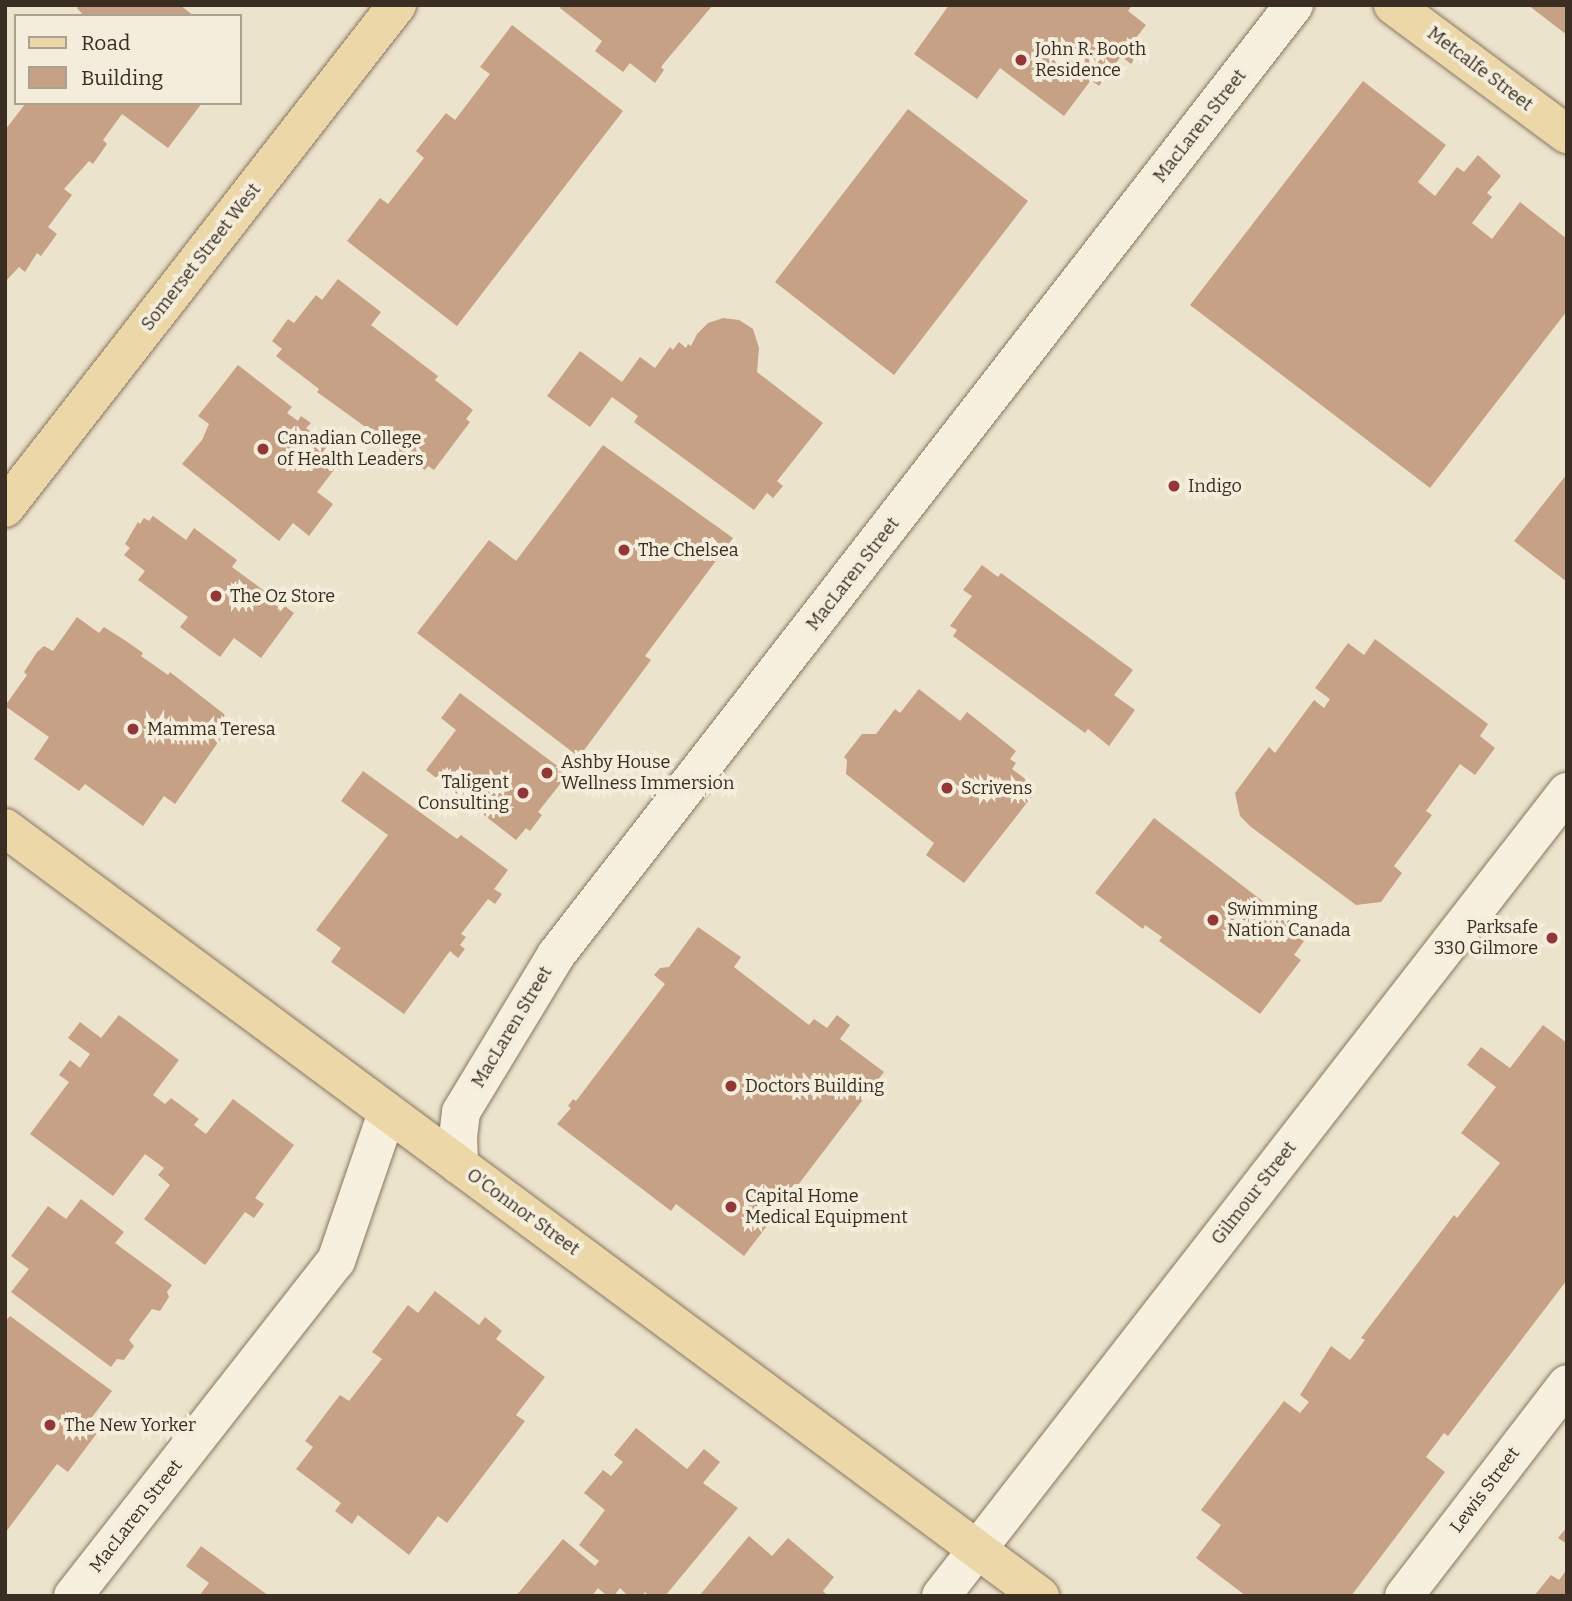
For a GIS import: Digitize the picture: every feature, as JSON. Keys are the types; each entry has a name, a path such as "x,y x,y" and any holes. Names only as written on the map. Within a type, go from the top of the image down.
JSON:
{"main road":[{"name":"Somerset Street West","path":"5,508 397,5"},
{"name":"Metcalfe Street","path":"1394,5 1567,134"},
{"name":"O'Connor Street","path":"5,828 1041,1596"}],"street":[{"name":"MacLaren Street","path":"459,1165 461,1112 556,955 1294,5"},
{"name":"Gilmour Street","path":"941,1596 1567,792"},
{"name":"MacLaren Street","path":"73,1596 335,1261 387,1113"},
{"name":"Lewis Street","path":"1404,1596 1567,1384"}],"building":[{"path":"79,5 180,5 191,14 82,14 77,8"},
{"path":"562,5 713,5 661,67 664,70 655,83 630,63 623,72 595,51 602,41 560,8"},
{"name":"John R. Booth Residence","path":"949,5 1132,5 1128,11 1146,25 1135,39 1144,47 1131,64 1121,56 1099,86 1091,80 1064,116 1000,68 977,99 914,54"},
{"path":"1528,5 1567,5 1567,35"},
{"path":"512,25 623,111 457,326 347,241 380,198 388,204 424,158 416,151 446,113 455,120 490,74 480,67"},
{"path":"1363,81 1446,145 1418,182 1435,196 1457,167 1464,172 1478,155 1501,176 1487,193 1492,197 1472,223 1492,239 1520,202 1567,239 1567,311 1430,488 1190,305"},
{"path":"24,105 200,105 168,148 122,114 103,140 107,144 93,164 89,161 64,189 72,195 48,227 57,234 41,256 37,253 25,272 19,267 5,282 5,130"},
{"path":"908,109 1028,201 894,375 775,282"},
{"path":"338,279 381,312 371,325 438,376 435,380 473,410 466,419 470,422 434,470 428,466 425,470 317,392 319,389 276,356 282,349 272,341 288,319 294,323 316,295 322,300"},
{"path":"723,318 739,320 753,329 759,348 757,372 823,423 777,481 783,486 773,498 767,493 754,510 634,422 638,416 612,397 590,427 547,396 580,351 622,382 640,357 655,368 670,347 673,350 679,342 686,348 688,344 691,346 697,334 708,323"},
{"name":"Canadian College of Health Leaders","path":"238,365 292,407 287,413 298,421 301,416 311,423 306,428 344,457 317,492 333,504 309,536 293,523 279,541 182,464 202,440 209,424 198,416"},
{"path":"603,445 733,538 645,656 651,660 579,757 417,633 489,540 516,561"},
{"path":"1567,474 1567,582 1514,541"},
{"name":"The Oz Store","path":"153,516 186,540 194,528 237,560 232,567 294,613 261,658 234,638 220,657 180,627 188,617 138,580 145,571 124,555 130,548 125,544 138,522 140,524 144,518 149,521"},
{"path":"982,565 998,577 1001,573 1133,670 1114,695 1135,710 1109,746 1088,729 1085,733 953,636 957,630 950,626 972,596 963,590"},
{"name":"Mamma Teresa","path":"77,617 99,633 104,627 126,641 143,653 141,656 168,675 170,672 233,721 175,804 164,796 143,826 85,784 79,791 34,759 49,737 5,706 27,675 24,672 37,652 44,646 53,651"},
{"path":"1375,639 1488,724 1480,736 1495,748 1475,775 1460,764 1426,811 1432,815 1394,866 1402,873 1381,902 1356,905 1251,827 1240,816 1235,793 1269,747 1275,753 1314,700 1324,708 1330,699 1315,688 1348,643 1364,655"},
{"name":"Scrivens","path":"919,689 960,721 967,712 1016,751 1010,759 1016,763 1012,769 1033,785 1027,791 1033,795 964,883 926,855 934,843 846,774 847,760 844,757 862,734 876,734 895,709 900,713"},
{"path":"460,693 568,774 538,812 542,815 530,831 526,828 516,840 426,770 456,730 441,718"},
{"path":"363,771 457,839 461,835 508,870 494,889 502,894 495,904 488,899 461,934 466,937 460,945 465,949 458,958 450,951 404,1014 331,962 341,948 316,930 388,835 341,801"},
{"name":"Swimming Nation Canada","path":"1154,818 1281,915 1287,914 1303,926 1296,935 1304,941 1294,955 1301,960 1260,1014 1159,941 1162,937 1145,925 1143,929 1095,893"},
{"name":"Doctors Building","path":"698,927 741,957 734,967 809,1025 814,1019 827,1028 837,1015 850,1025 840,1039 884,1072 744,1256 676,1204 671,1211 557,1124 571,1108 568,1106 573,1099 576,1101 665,984 654,975 660,968 669,967"},
{"path":"119,1015 179,1060 153,1095 165,1104 171,1098 199,1119 194,1125 206,1134 233,1099 294,1145 255,1198 264,1204 254,1218 245,1212 205,1265 144,1219 170,1185 158,1175 164,1168 145,1154 113,1196 30,1134 69,1082 59,1075 70,1060 80,1068 90,1054 68,1038 80,1022 101,1038"},
{"path":"1543,1025 1567,1043 1567,1280 1448,1436 1444,1433 1426,1457 1445,1472 1351,1596 1246,1596 1196,1558 1221,1525 1201,1510 1284,1401 1300,1413 1309,1402 1300,1395 1331,1346 1350,1360 1365,1340 1361,1338 1454,1215 1457,1218 1500,1163 1461,1133 1496,1087 1467,1065 1481,1047 1510,1068"},
{"path":"81,1199 124,1232 115,1243 172,1285 167,1292 169,1297 160,1311 152,1309 129,1340 134,1346 124,1360 117,1359 111,1367 11,1292 29,1269 11,1256 48,1206 66,1219"},
{"path":"435,1291 479,1325 485,1317 502,1331 496,1339 545,1377 516,1415 525,1421 447,1523 438,1516 409,1555 358,1515 352,1524 335,1511 341,1503 296,1469 313,1447 305,1441 340,1395 349,1401 382,1359 372,1352 408,1305 418,1313"},
{"name":"The New Yorker","path":"10,1316 112,1391 89,1421 100,1429 68,1472 57,1464 5,1533 5,1322"},
{"path":"636,1428 687,1469 704,1449 720,1462 703,1483 738,1508 665,1596 649,1596 645,1592 642,1596 628,1596 620,1588 614,1596 607,1596 598,1588 592,1596 516,1596 563,1539 595,1566 599,1561 579,1545 605,1510 584,1493 603,1470 611,1476 623,1462 614,1455"},
{"path":"1567,1527 1567,1544 1558,1538"},
{"path":"749,1536 772,1556 788,1538 834,1577 823,1591 828,1596 699,1596"},
{"path":"201,1546 269,1596 199,1596 209,1583 186,1566"},
{"path":"1565,1572 1567,1596 1534,1596 1551,1575 1559,1580"}],"place":[{"name":"John R. Booth Residence","path":"1021,60"},
{"name":"Canadian College of Health Leaders","path":"263,449"},
{"name":"Indigo","path":"1174,486"},
{"name":"The Chelsea","path":"624,550"},
{"name":"The Oz Store","path":"216,596"},
{"name":"Mamma Teresa","path":"133,729"},
{"name":"Ashby House Wellness Immersion","path":"547,773"},
{"name":"Scrivens","path":"947,788"},
{"name":"Taligent Consulting","path":"523,793"},
{"name":"Swimming Nation Canada","path":"1213,920"},
{"name":"Parksafe 330 Gilmore","path":"1552,938"},
{"name":"Doctors Building","path":"731,1086"},
{"name":"Capital Home Medical Equipment","path":"731,1207"},
{"name":"The New Yorker","path":"50,1425"}]}
